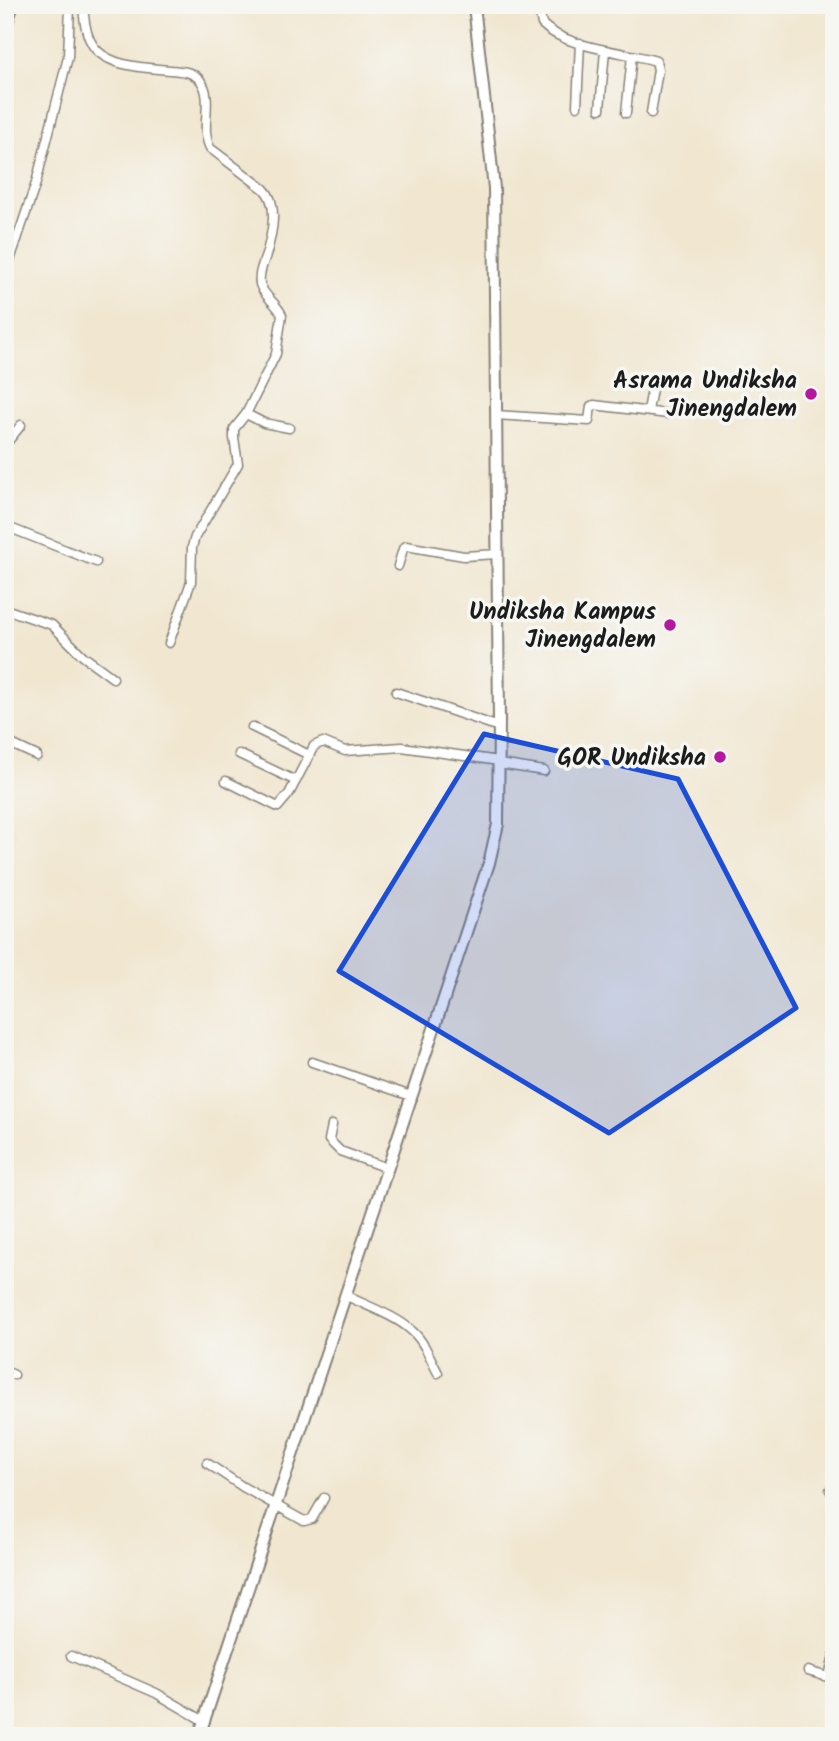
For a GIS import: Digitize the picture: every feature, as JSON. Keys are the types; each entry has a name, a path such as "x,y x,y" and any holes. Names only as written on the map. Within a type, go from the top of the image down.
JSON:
{"street":[{"path":"5,28 13,5"},
{"path":"5,275 36,183 68,57 70,5"},
{"path":"83,5 91,43 103,55 122,63 186,71 200,80 207,98 206,141 210,148 264,189 271,198 272,220 268,249 259,280 282,318 276,354 234,432 239,460 237,469 195,537 192,547 191,582 169,643"},
{"path":"199,1736 495,842 498,817 499,727 494,188 474,5"},
{"path":"538,5 540,21 545,27 580,43 658,63 651,113"},
{"path":"577,106 580,43"},
{"path":"600,109 605,50"},
{"path":"626,113 632,56"},
{"path":"648,411 652,388"},
{"path":"496,415 589,421 593,405 668,414"},
{"path":"246,414 264,423 289,428"},
{"path":"5,445 21,425"},
{"path":"5,526 96,562"},
{"path":"398,566 406,546 464,556 498,554"},
{"path":"5,609 52,625 83,656 113,678"},
{"path":"396,692 499,727"},
{"path":"252,727 309,755"},
{"path":"5,741 37,756"},
{"path":"226,782 278,807 289,794 314,746 323,742 345,751 402,747 544,771"},
{"path":"239,754 296,781"},
{"path":"312,1062 411,1097"},
{"path":"331,1125 329,1140 336,1148 387,1168"},
{"path":"345,1295 386,1312 414,1332 438,1373"},
{"path":"207,1463 274,1506 307,1522 312,1519 324,1497"},
{"path":"71,1656 156,1693 204,1721"},
{"path":"808,1671 831,1678 834,1656"}],"highlighted area":[{"path":"484,734 678,779 796,1008 609,1133 339,971"}],"place":[{"name":"Asrama Undiksha Jinengdalem","path":"811,394"},
{"name":"Undiksha Kampus Jinengdalem","path":"670,625"},
{"name":"GOR Undiksha","path":"720,757"}]}
